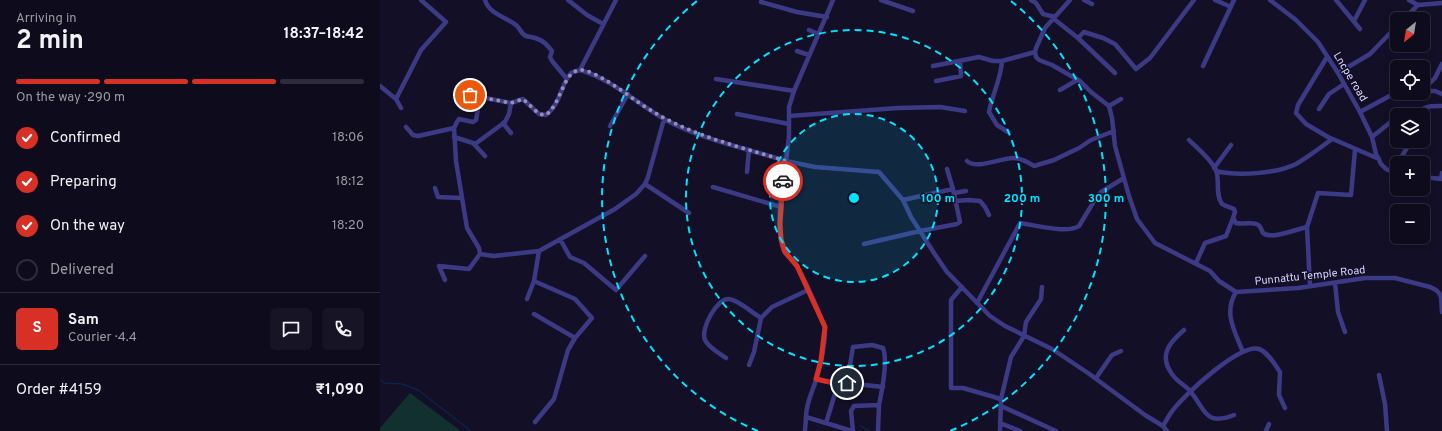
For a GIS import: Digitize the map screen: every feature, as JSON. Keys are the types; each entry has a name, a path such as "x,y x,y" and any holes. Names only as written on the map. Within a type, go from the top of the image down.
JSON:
{"street":[{"path":"396,99 422,50 446,22 421,0"},
{"path":"485,0 497,15 516,25 520,32 527,37 541,40 548,46 552,52 550,56 552,61 567,79"},
{"path":"568,0 587,15 603,24"},
{"path":"580,70 616,0"},
{"path":"805,431 806,407 821,360 825,327 797,266 785,252 781,231 781,207 789,136 789,107 809,55 827,17 832,0"},
{"path":"881,0 894,2 913,11"},
{"path":"1031,0 1036,3 1043,14 1055,18 1115,73"},
{"path":"933,66 979,57 993,61 1002,61 1034,52 1045,28 1070,0"},
{"path":"1084,0 1092,4"},
{"path":"1078,38 1084,32 1110,41 1115,44 1136,69 1150,58 1194,0"},
{"path":"1215,0 1231,7"},
{"path":"1203,66 1234,0"},
{"name":"Lncpe road","path":"1270,0 1309,32 1318,42 1338,73 1360,112 1372,137 1381,164 1390,171"},
{"path":"1336,0 1360,28"},
{"path":"1354,21 1365,0"},
{"path":"1409,0 1418,5 1442,3"},
{"path":"761,2 797,12 827,17"},
{"path":"1411,12 1418,5"},
{"path":"809,30 818,34"},
{"path":"1338,73 1370,54 1390,33"},
{"path":"796,51 809,55"},
{"path":"1034,52 1039,60 1052,65 1077,80 1109,106 1111,110 1115,146 1137,219 1155,243 1210,271 1219,281 1236,292 1232,299 1230,317 1243,352"},
{"path":"1327,57 1298,105 1296,113 1306,124 1332,139 1379,159"},
{"path":"936,81 961,76 960,61"},
{"path":"1002,61 1000,78 992,98 989,112 997,125 1008,132"},
{"path":"1430,83 1435,78 1442,64"},
{"path":"460,92 511,103 523,99 539,114 546,115 550,113 558,101 571,73 580,70 592,74 628,94 664,119 706,137 786,161 815,167 879,172 903,200 920,231 947,272 990,316 1005,326 1052,349 1096,378 1145,415 1163,426 1167,431"},
{"path":"716,79 794,91"},
{"path":"1060,90 1077,80"},
{"path":"1319,109 1329,94 1344,84"},
{"path":"380,86 396,99 401,108"},
{"path":"1430,91 1435,91 1442,94"},
{"path":"610,126 628,94"},
{"path":"1360,112 1390,96"},
{"path":"445,280 439,266 469,269 480,254 479,248 467,228 454,128 459,119 473,122 476,120 480,97"},
{"path":"1109,106 1121,99"},
{"path":"475,144 503,123 509,114 511,103"},
{"path":"1424,108 1442,106"},
{"path":"789,116 933,107 965,111"},
{"path":"737,114 789,124"},
{"path":"480,254 494,256 539,250 615,209 636,194 645,184 664,119"},
{"path":"503,123 511,133"},
{"path":"1372,137 1390,123"},
{"path":"406,127 413,135 418,136 454,128"},
{"path":"967,161 969,163 979,164 1013,158 1027,162 1034,166 1054,160 1079,148 1091,140 1114,131"},
{"path":"454,137 475,144 485,156"},
{"path":"1215,170 1237,174 1273,171 1295,164 1332,139"},
{"path":"1189,140 1205,155 1215,170 1221,202 1224,205 1234,209 1235,212 1226,236 1205,243 1196,263"},
{"path":"1215,170 1231,146"},
{"path":"747,172 749,150"},
{"path":"1310,286 1307,227 1318,193 1351,195 1356,150"},
{"path":"864,244 957,224 960,222 956,201 946,169"},
{"path":"1430,178 1441,179 1442,173"},
{"path":"977,303 1020,223 1056,229 1076,228 1079,226 1101,192 1124,178"},
{"path":"645,184 689,214"},
{"path":"713,186 781,207"},
{"path":"435,188 438,197 462,198"},
{"path":"903,200 953,191 966,192"},
{"path":"956,201 980,201 989,215"},
{"path":"1233,218 1236,223 1259,225 1263,232 1268,235 1275,235 1307,227"},
{"path":"560,239 570,257 584,262 616,290 645,256"},
{"path":"527,299 534,281 539,250"},
{"name":"Punnattu Temple Road","path":"1236,292 1310,286 1365,278 1395,278 1436,290 1441,297 1442,312"},
{"path":"534,281 575,299 592,318 575,338 568,350 554,399 535,422"},
{"path":"1335,283 1338,312 1346,332"},
{"path":"962,287 951,300 950,388 963,388 1001,399"},
{"path":"1000,431 1001,399 1011,357 1024,336 1026,322 1041,298 1042,287"},
{"path":"749,365 754,352 761,318 772,307 808,290"},
{"path":"726,358 713,349 705,340 704,333 711,315 721,301 728,299 735,301 761,318"},
{"path":"534,314 575,338"},
{"path":"1184,330 1168,346 1166,354 1167,364 1172,374 1190,391 1202,410 1211,417 1224,419 1234,415"},
{"path":"847,383 853,347 872,345 883,348 883,387 879,405 878,431"},
{"path":"1163,426 1173,410 1201,380 1243,352 1253,349 1259,349 1265,353 1278,369 1280,376 1279,395 1285,408"},
{"path":"1096,378 1112,355 1121,350"},
{"path":"1379,375 1385,404 1386,431"},
{"path":"816,379 838,384 847,383 883,387"},
{"path":"826,423 838,384"},
{"path":"806,418 853,431 851,410 854,406 879,405"},
{"path":"1001,406 1056,431"},
{"path":"1000,423 1020,431"},
{"path":"1266,431 1269,424"}],"green space":[{"path":"410,393 461,431 380,431 380,428"}],"waterway":[{"path":"380,380 385,383 402,384 418,390 471,431"},
{"path":"860,426 870,431"}],"way so far":[{"path":"470,95 511,103 523,99 539,114 546,115 550,113 558,101 571,73 580,70 592,74 621,89 643,106 664,119 687,130 786,161 783,181"}],"route":[{"path":"783,181 780,224 781,239 785,252 797,266 825,327 821,360 816,379 838,384 847,383"}]}
